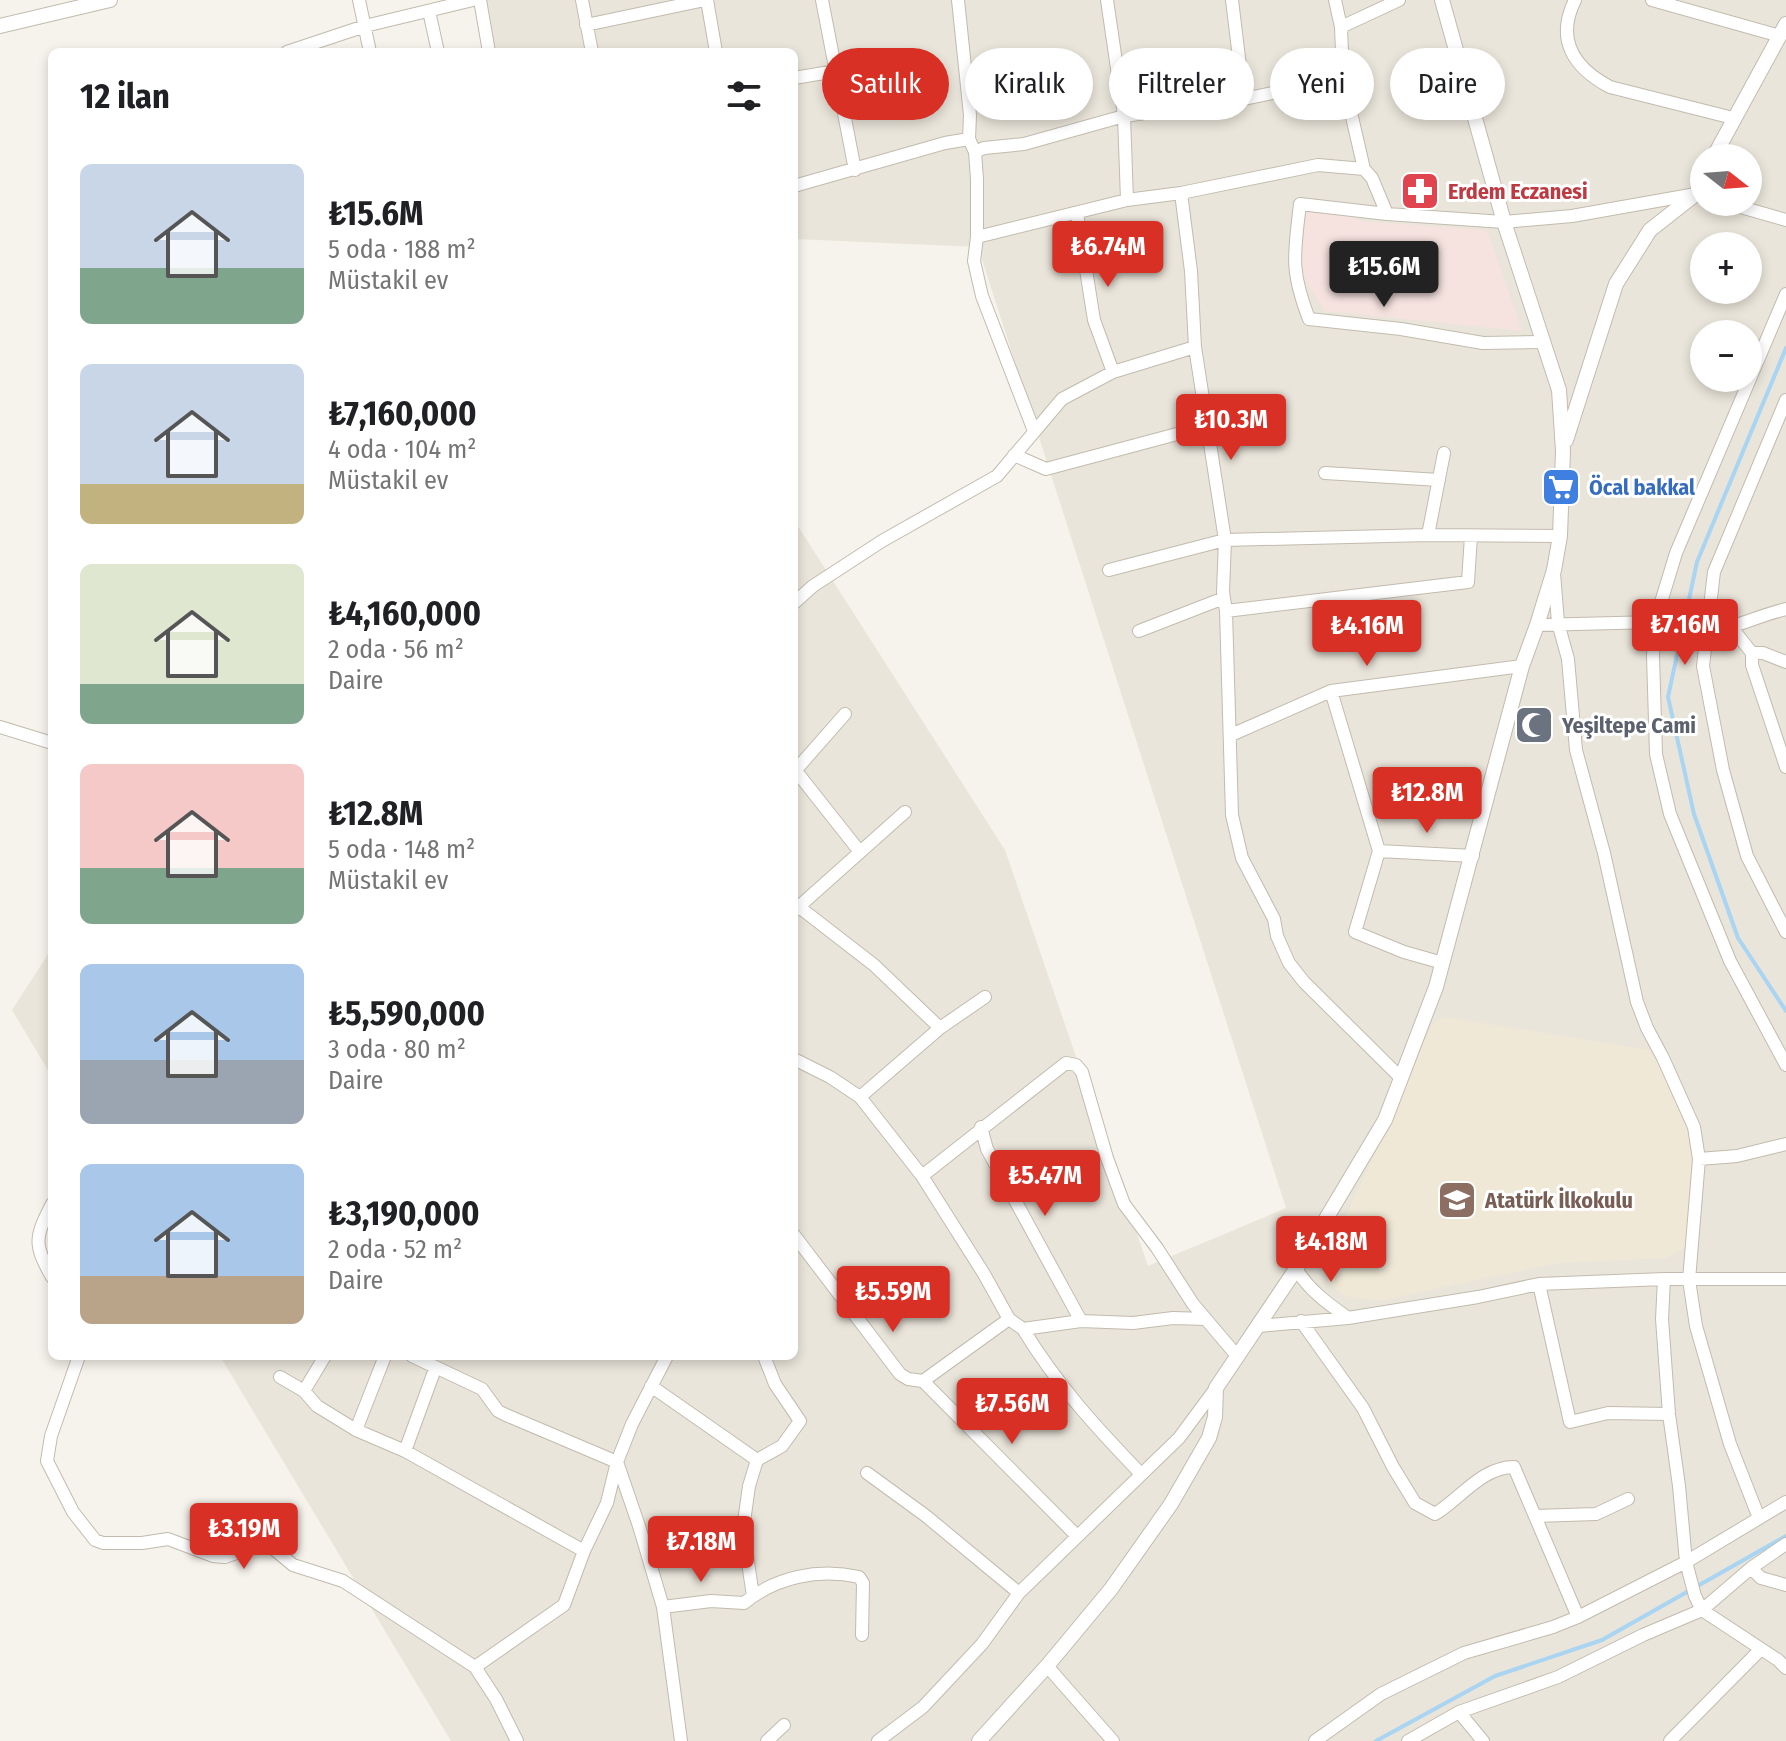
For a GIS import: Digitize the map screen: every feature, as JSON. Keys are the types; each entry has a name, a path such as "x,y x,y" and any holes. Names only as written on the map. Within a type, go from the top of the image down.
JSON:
{"street":[{"path":"0,26 110,0"},
{"path":"359,0 369,48"},
{"path":"299,48 365,26 473,0"},
{"path":"480,0 488,48"},
{"path":"582,0 591,48"},
{"path":"586,25 706,0 715,48"},
{"path":"822,0 831,48"},
{"path":"958,0 970,115 969,139 975,152 977,237 974,261 982,296 1034,431"},
{"path":"1107,0 1114,48"},
{"path":"1232,0 1238,48"},
{"path":"1335,0 1342,48"},
{"path":"1341,27 1399,0"},
{"path":"878,1741 923,1707 982,1644 1019,1593 1179,1438 1238,1357 1296,1269 1385,1120 1436,987 1522,666 1554,570 1560,536 1563,451 1559,390 1504,222 1442,0"},
{"path":"1575,0 1566,25 1566,39 1575,58 1594,78 1610,87 1733,118"},
{"path":"1652,0 1783,30 1720,144"},
{"path":"429,11 437,48"},
{"path":"798,77 822,73"},
{"path":"845,120 855,170"},
{"path":"975,152 984,148 1024,144 1110,120"},
{"path":"1124,120 1127,200"},
{"path":"1353,120 1364,169 1372,178 1387,214"},
{"path":"798,185 969,139"},
{"path":"977,237 1127,200 1181,193 1318,165 1364,169"},
{"path":"1181,193 1191,271 1195,347 1225,540 1235,836 1242,858 1274,919 1277,936 1289,963 1304,982 1400,1077"},
{"path":"1543,342 1483,343 1401,329 1309,319 1296,285 1294,257 1300,204 1504,222 1572,216 1690,197"},
{"path":"1563,451 1616,284 1650,230 1690,202"},
{"path":"1077,213 1094,320 1113,372"},
{"path":"1762,213 1786,220"},
{"path":"1786,294 1692,512 1655,622 1653,698 1656,754 1670,814 1730,961 1786,1065"},
{"path":"798,599 813,586 882,541 997,476 1062,399 1113,372 1195,347"},
{"path":"1786,400 1714,572 1703,666 1707,698 1747,856 1786,931"},
{"path":"1014,455 1046,469 1207,426"},
{"path":"1428,535 1444,453"},
{"path":"1325,473 1439,480"},
{"path":"1109,570 1225,540 1428,535 1560,536"},
{"path":"1139,631 1225,605 1468,582 1471,536"},
{"path":"1554,570 1558,623 1568,659 1576,750 1604,853 1637,1002 1694,1127 1699,1159 1689,1280 1696,1326 1730,1444 1759,1518"},
{"path":"1705,634 1732,628 1751,617 1786,609"},
{"path":"1537,625 1655,622"},
{"path":"1732,628 1752,653 1752,665 1786,767"},
{"path":"1752,653 1763,653 1786,662"},
{"path":"1231,735 1331,691 1522,666"},
{"path":"1331,691 1379,851 1355,932 1404,952 1443,963"},
{"path":"798,769 845,714"},
{"path":"0,727 48,742"},
{"path":"798,776 860,852"},
{"path":"798,904 905,812"},
{"path":"1379,851 1473,856"},
{"path":"798,909 874,965 940,1028"},
{"path":"860,1097 940,1028 985,997"},
{"path":"798,1061 860,1097 922,1176 1009,1319 1023,1329 1047,1369 1081,1413 1141,1474"},
{"path":"922,1176 1066,1063 1076,1065 1082,1072 1124,1204 1206,1319 1238,1357"},
{"path":"981,1127 987,1149 1081,1321"},
{"path":"1699,1159 1737,1156 1786,1144"},
{"path":"48,1212 37,1233 37,1246 48,1269"},
{"path":"798,1240 900,1374 908,1379 923,1381 1077,1536"},
{"path":"1296,1269 1308,1287 1348,1318"},
{"path":"1259,1326 1348,1318 1539,1284 1664,1279 1786,1279"},
{"path":"1664,1279 1662,1319 1669,1414 1687,1566 1695,1596 1702,1610 1783,1663"},
{"path":"1539,1284 1570,1422 1608,1413 1669,1414"},
{"path":"1023,1329 1081,1321 1133,1323 1173,1318 1206,1319"},
{"path":"923,1381 1009,1319"},
{"path":"1301,1321 1363,1408 1393,1467 1415,1503 1425,1511 1435,1514 1462,1496 1489,1471 1514,1467 1578,1617"},
{"path":"78,1360 51,1436 47,1461 73,1512 95,1540 103,1543 142,1543 168,1539 213,1556 225,1557 262,1544 293,1565 343,1581 475,1667 496,1699 517,1741"},
{"path":"304,1391 323,1360"},
{"path":"356,1430 383,1360"},
{"path":"419,1360 482,1389 498,1411 617,1462 663,1607 681,1741"},
{"path":"475,1667 564,1605 584,1551 607,1503 617,1462 632,1424 665,1360"},
{"path":"753,1596 743,1529 749,1486 757,1460 782,1446 800,1421 775,1384 766,1360"},
{"path":"405,1451 435,1369"},
{"path":"280,1377 304,1391 317,1406 356,1430 405,1451 584,1551"},
{"path":"651,1386 757,1460"},
{"path":"979,1741 1111,1589 1192,1471 1209,1438 1215,1417 1216,1388"},
{"path":"867,1473 926,1516 1019,1593"},
{"path":"1535,1516 1596,1514 1628,1499"},
{"path":"1315,1741 1381,1694 1464,1653 1553,1627 1687,1566 1786,1502"},
{"path":"1408,1741 1459,1712 1558,1677 1702,1610 1751,1568 1786,1544"},
{"path":"1751,1568 1761,1578 1786,1585"},
{"path":"663,1607 711,1601 744,1603 799,1575 838,1574 859,1577 863,1583 862,1635"},
{"path":"1670,1741 1761,1649"},
{"path":"1047,1666 1113,1741"},
{"path":"1459,1712 1483,1741"},
{"path":"767,1741 784,1725"}],"shaded area":[{"path":"483,0 1786,0 1786,1741 451,1741 222,1360 798,1360 798,526 1005,850 1148,1266 1286,1208 978,247 798,239 798,48 491,48"},
{"path":"1304,211 1347,212 1359,221 1487,230 1522,331 1325,311 1298,270"},
{"path":"48,954 48,1070 12,1010"},
{"path":"1445,1017 1661,1052 1688,1118 1694,1159 1691,1245 1666,1258 1558,1263 1378,1301 1344,1296 1329,1282 1323,1265 1432,1024"}],"waterway":[{"path":"1786,348 1697,562 1668,697 1694,814 1738,938 1786,1011"},
{"path":"1376,1741 1495,1676 1602,1640 1786,1536"}],"place":[{"name":"Erdem Eczanesi","path":"1420,191"},
{"name":"Öcal bakkal","path":"1561,487"},
{"name":"Yeşiltepe Cami","path":"1534,725"},
{"name":"Atatürk İlkokulu","path":"1457,1200"}]}
